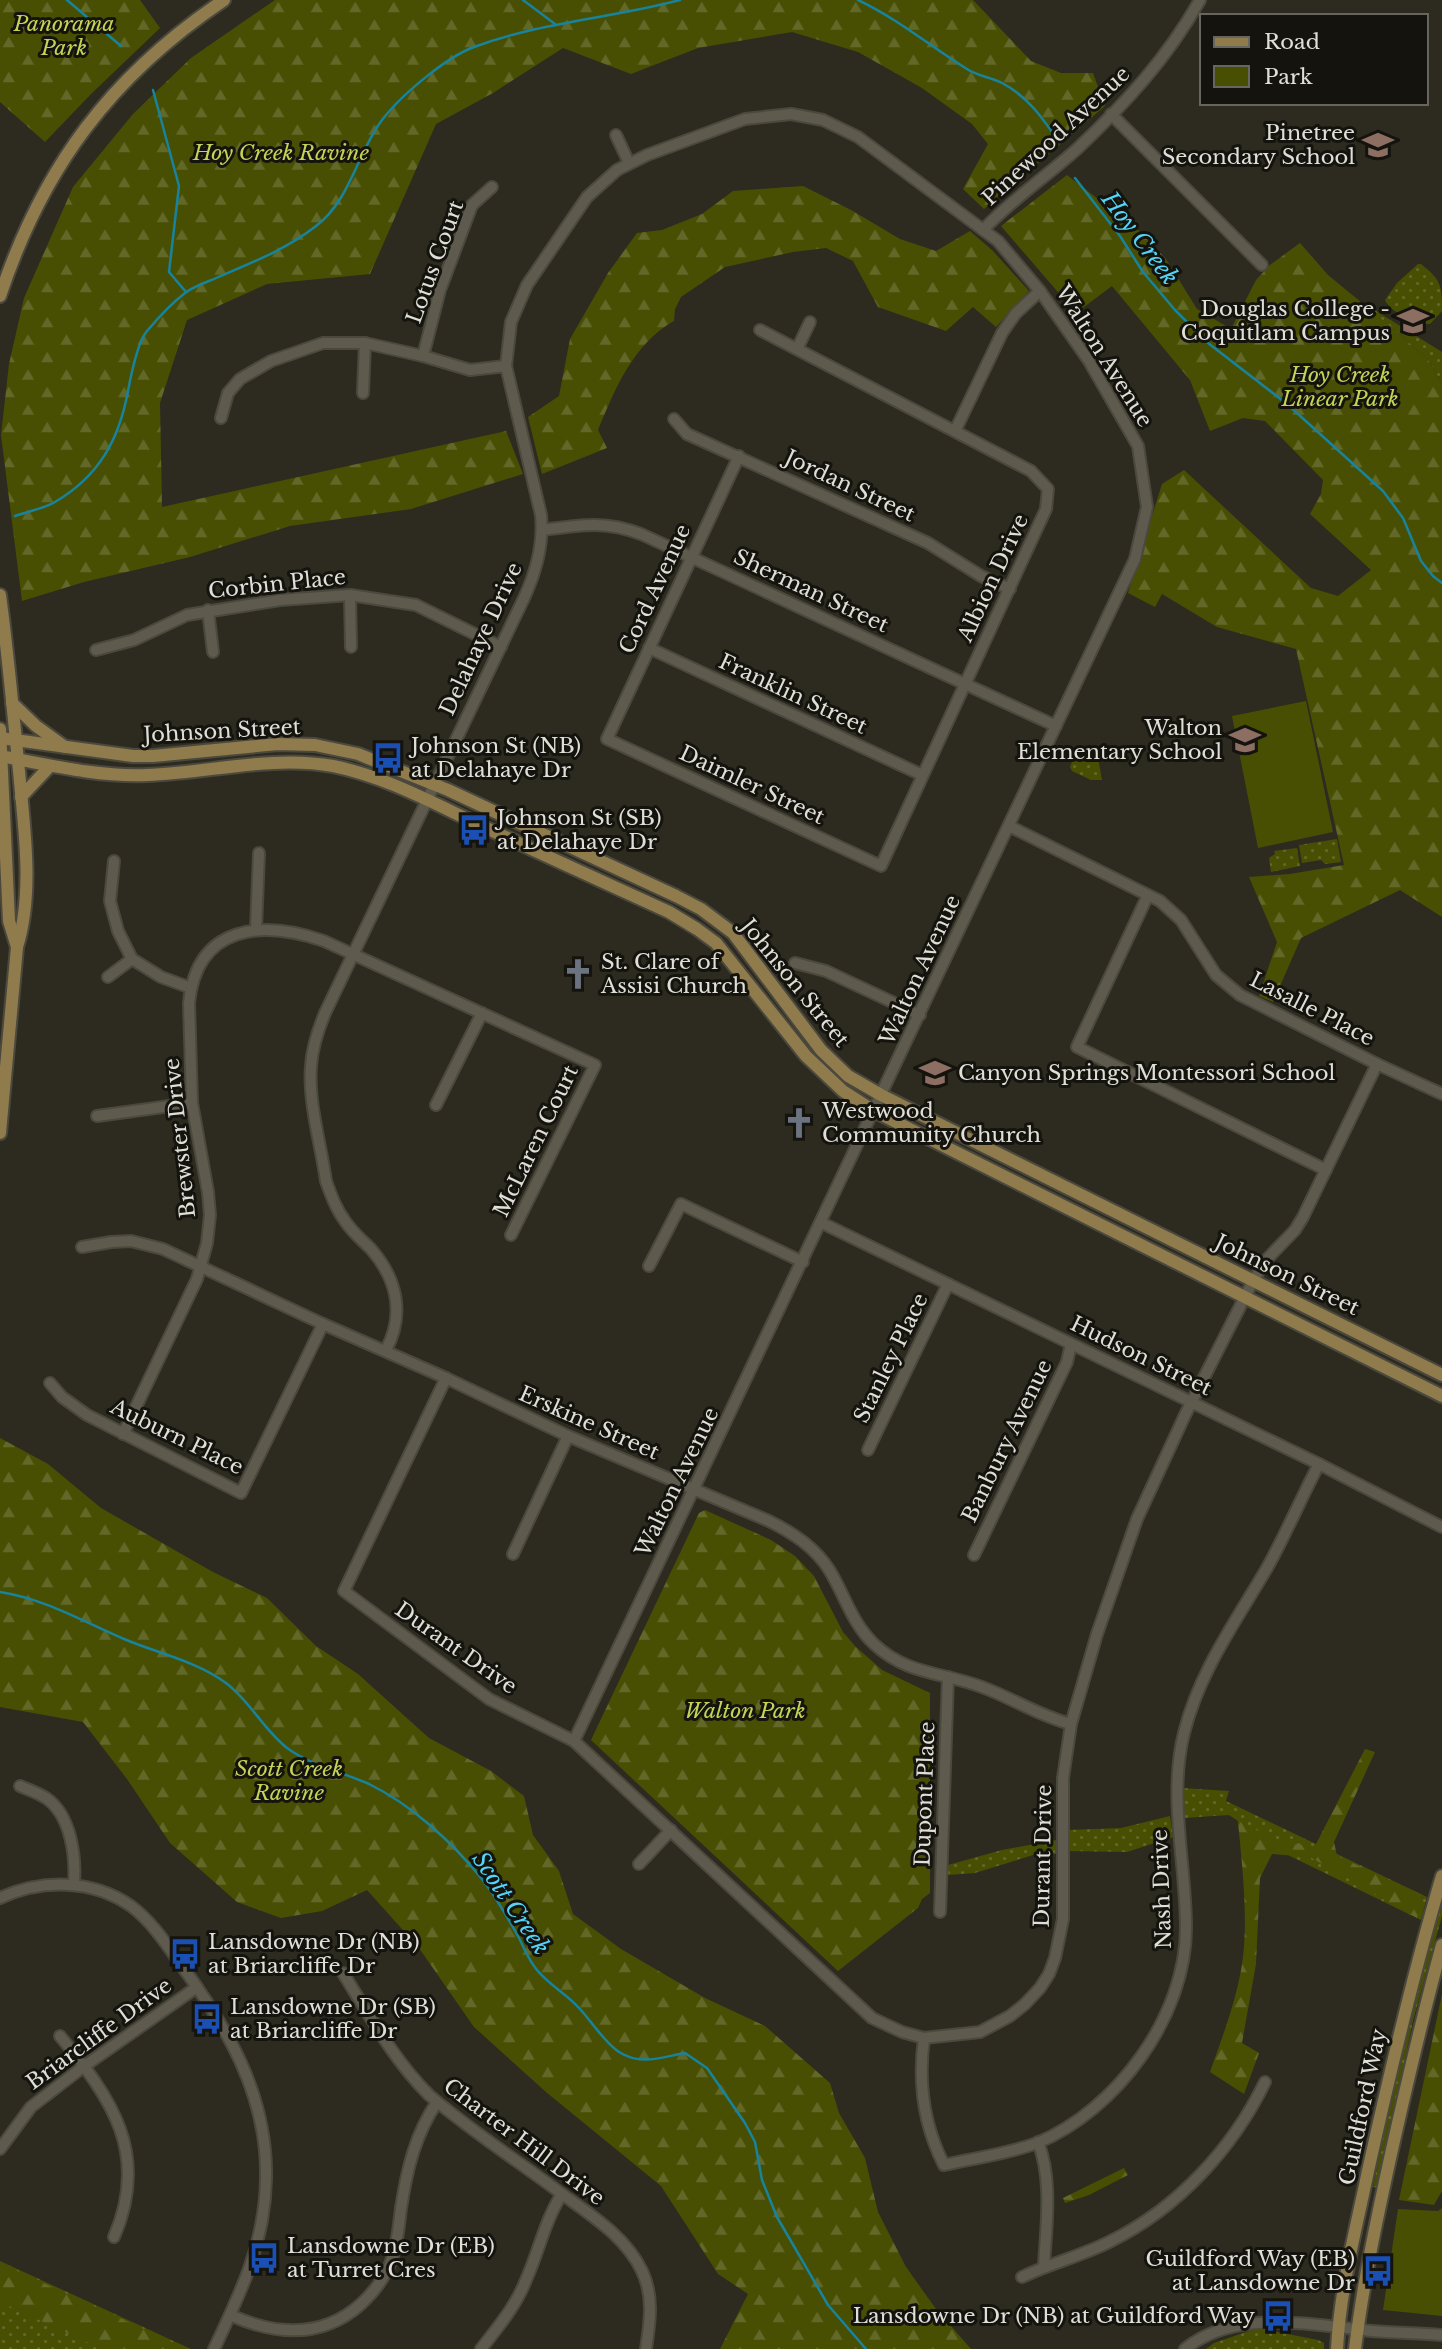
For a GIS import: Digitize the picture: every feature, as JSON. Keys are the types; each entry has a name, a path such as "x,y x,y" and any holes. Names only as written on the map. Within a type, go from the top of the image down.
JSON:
{"main road":[{"path":"0,296 12,260 44,190 100,107 155,52 224,0"},
{"path":"0,594 22,797 25,866 24,923 17,947 0,1133"},
{"path":"12,703 65,748"},
{"path":"0,729 9,921 17,947"},
{"name":"Johnson Street","path":"0,738 122,755 153,756 278,744 315,746 358,754 435,784 676,895 722,923 743,944 821,1050 848,1076 881,1095 1442,1375"},
{"name":"Johnson Street","path":"1,757 103,773 143,775 261,764 313,764 367,775 427,800 669,912 697,929 726,954 806,1056 843,1091 874,1111 1442,1396"},
{"path":"22,797 50,766"},
{"name":"Guildford Way","path":"1337,2349 1350,2256 1395,2048 1442,1876"},
{"name":"Guildford Way","path":"1355,2349 1369,2259 1401,2109 1442,1945"}],"street":[{"name":"Pinewood Avenue","path":"983,230 1078,148 1145,82 1179,38 1200,0"},
{"name":"Delahaye Drive","path":"386,1350 397,1317 396,1293 382,1264 343,1219 331,1196 326,1181 311,1082 313,1049 318,1030 534,574 542,530 506,366 511,322 527,285 587,197 608,176 629,163 745,119 780,114 808,116 840,126 859,137 983,230"},
{"path":"1111,114 1262,265"},
{"path":"616,135 629,163"},
{"name":"Lotus Court","path":"423,356 440,290 472,205 492,187"},
{"name":"Walton Avenue","path":"574,1741 1135,559 1147,506 1138,446 1089,361 1041,291 1006,249 983,230"},
{"path":"955,431 1002,333 1016,313 1041,291"},
{"path":"797,349 810,322"},
{"name":"Albion Drive","path":"760,330 1031,471 1048,489 1046,509 881,866"},
{"path":"220,418 228,393 240,379 271,361 323,344 365,343 470,370 506,366"},
{"path":"363,393 365,343"},
{"name":"Jordan Street","path":"674,419 687,434 928,543 981,576 1010,589"},
{"name":"Cord Avenue","path":"607,739 739,456"},
{"name":"Sherman Street","path":"542,530 590,523 615,526 641,534 1056,726"},
{"path":"350,595 351,647"},
{"name":"Corbin Place","path":"96,650 134,640 181,616 208,610 280,600 350,595 416,605 501,646"},
{"path":"208,610 213,652"},
{"name":"Franklin Street","path":"649,648 922,775"},
{"name":"Daimler Street","path":"607,739 881,866"},
{"name":"Lasalle Place","path":"1009,826 1171,909 1192,936 1207,964 1240,995 1442,1094"},
{"path":"256,929 259,853"},
{"path":"114,861 110,901 118,931 132,959 161,977 191,988"},
{"path":"1148,895 1077,1047 1326,1170"},
{"name":"Brewster Drive","path":"123,1434 201,1267 207,1243 210,1215 192,1103 191,988 200,964 208,952 232,935 256,929 305,934 354,953 595,1065"},
{"path":"108,977 132,959"},
{"path":"795,963 826,971 920,1015"},
{"path":"436,1105 482,1013"},
{"name":"Durant Drive","path":"446,1378 344,1591 489,1699 574,1741 860,2009 883,2024 924,2038 965,2034 994,2026 1025,2004 1040,1988 1055,1958 1063,1919 1063,1778 1071,1724 1097,1634 1137,1519 1245,1296 1269,1258 1295,1230 1377,1064"},
{"name":"McLaren Court","path":"511,1235 595,1065"},
{"path":"96,1116 192,1103"},
{"path":"649,1266 681,1204 803,1262"},
{"name":"Hudson Street","path":"822,1223 1319,1464 1442,1527"},
{"name":"Erskine Street","path":"82,1247 131,1241 163,1249 568,1436 769,1521 800,1538 812,1549 830,1572 848,1608 875,1644 900,1662 916,1670 981,1686 1028,1709 1071,1724"},
{"name":"Stanley Place","path":"868,1450 948,1284"},
{"name":"Auburn Place","path":"50,1383 62,1397 87,1415 241,1493 323,1324"},
{"name":"Banbury Avenue","path":"974,1555 1066,1365 1071,1344"},
{"path":"513,1554 568,1436"},
{"name":"Nash Drive","path":"924,2038 922,2078 925,2108 932,2142 944,2165 1038,2142 1099,2103 1129,2074 1145,2052 1170,2001 1184,1955 1186,1930 1178,1783 1184,1732 1230,1626 1267,1567 1319,1464"},
{"name":"Dupont Place","path":"940,1912 948,1677"},
{"path":"20,1786 48,1799 60,1814 72,1846 74,1884"},
{"path":"639,1864 671,1830"},
{"path":"0,1898 35,1887 74,1884 119,1899 144,1917 227,2032 249,2079 258,2106 266,2153 265,2198 259,2238 248,2274 214,2349"},
{"name":"Charter Hill Drive","path":"342,1973 413,2078 438,2102 562,2193 622,2242 642,2270 649,2295 651,2312 646,2349"},
{"name":"Briarcliffe Drive","path":"0,2149 31,2107 197,1987"},
{"path":"60,2036 118,2120 127,2154 127,2193 122,2218 114,2237"},
{"path":"1022,2277 1110,2242 1132,2231 1161,2210 1208,2167 1256,2101 1265,2082"},
{"path":"230,2315 270,2329 307,2331 343,2318 368,2298 379,2284 393,2256 410,2160 417,2138 438,2102"},
{"path":"1038,2142 1046,2190 1044,2266"},
{"path":"481,2349 517,2299 549,2217 562,2193"},
{"path":"1185,2349 1222,2330 1261,2323 1442,2335"}],"green space":[{"name":"Panorama Park","path":"0,0 140,0 160,28 45,142 0,102"},
{"name":"Hoy Creek Ravine","path":"275,0 973,0 1031,61 1061,73 1093,73 1105,106 984,209 963,189 988,144 972,124 922,88 858,52 792,32 698,48 631,74 563,48 493,93 436,124 370,274 267,284 187,320 160,403 162,507 506,431 523,474 411,509 290,526 190,557 84,582 22,601 1,435 9,364 24,298 73,187 133,114 191,58"},
{"name":"Hoy Creek Linear Park","path":"1067,175 1138,230 1166,259 1197,309 1231,329 1256,280 1270,265 1300,243 1328,275 1429,361 1442,384 1442,917 1400,890 1301,938 1273,1002 1259,996 1277,942 1249,877 1290,874 1344,865 1296,649 1217,627 1162,594 1155,607 1128,593 1162,484 1184,470 1311,588 1338,596 1371,570 1310,514 1321,494 1323,480 1265,421 1243,418 1210,431 1190,380 1112,286 1076,313 1001,226"},
{"path":"803,186 900,239 936,251 970,231 993,251 1029,291 996,327 973,307 946,331 878,307 853,261 826,248 793,252 725,267 681,297 675,309 674,321 647,342 636,355 611,399 598,430 607,448 542,474 528,417 559,396 570,339 608,273 637,233 662,230 702,214 733,191"},
{"path":"1418,264 1433,274 1441,289 1442,311 1430,324 1404,317 1385,300 1397,283"},
{"path":"1370,303 1373,309 1442,352 1442,384 1429,361 1368,309"},
{"path":"1306,701 1333,832 1258,848 1232,716"},
{"path":"1096,747 1102,780 1091,780 1072,771 1070,767 1076,751"},
{"path":"1337,839 1341,862 1325,864 1321,860 1302,863 1299,845"},
{"path":"1297,848 1300,866 1271,872 1269,858 1275,854 1274,851"},
{"name":"Scott Creek Ravine","path":"0,1438 48,1464 101,1508 213,1572 267,1598 316,1646 358,1674 429,1738 491,1771 524,1796 533,1835 559,1871 573,1914 621,1949 705,1998 765,2026 830,2083 839,2113 865,2158 878,2212 906,2267 936,2309 971,2349 720,2349 748,2294 718,2274 661,2186 546,2092 474,2027 419,1948 367,1890 322,1911 281,1918 237,1902 170,1843 127,1779 83,1722 0,1707"},
{"name":"Walton Park","path":"705,1510 771,1540 795,1556 814,1576 843,1632 855,1646 882,1670 930,1693 930,1893 922,1899 918,1908 838,1971 591,1740 699,1513"},
{"path":"1365,1749 1375,1752 1334,1842 1337,1856 1423,1895 1417,1918 1310,1857 1272,1854 1260,1878 1256,1964 1242,2043 1259,2053 1244,2094 1210,2072 1234,2001 1243,1957 1245,1906 1238,1821 1283,1843 1315,1846"},
{"path":"1182,1788 1229,1791 1226,1801 1427,1897 1421,1920 1239,1831 1238,1821 1229,1815 1184,1818"},
{"path":"1170,1816 1173,1837 1127,1852 1068,1851 1068,1830 1121,1828"},
{"path":"1056,1840 1056,1854 1033,1855 975,1873 948,1875 948,1865 1002,1850"},
{"path":"1442,1897 1442,1916 1413,2021 1378,2188 1373,2187 1403,2039"},
{"path":"1442,1994 1442,2191 1434,2205 1399,2200"},
{"path":"1124,2168 1128,2175 1089,2195 1065,2203 1063,2198"},
{"path":"1442,2208 1442,2316 1383,2310 1398,2209 1438,2211"},
{"path":"0,2261 191,2349 0,2349"},
{"path":"0,2263 187,2349 102,2349 0,2302"},
{"path":"1258,2328 1318,2340 1324,2343 1324,2349 1206,2349 1214,2343"}],"waterway":[{"path":"67,0 121,46"},
{"path":"523,0 555,24"},
{"path":"15,516 46,506 70,492 84,481 105,455 119,425 140,343 160,316 189,290 271,254 316,226 328,215 347,188 376,128 404,96 427,76 463,52 499,39 680,0"},
{"name":"Hoy Creek","path":"858,0 971,71 1011,88 1033,107 1057,139"},
{"path":"153,90 179,186 169,272 186,292"},
{"name":"Hoy Creek","path":"1075,178 1120,236 1143,272 1175,310 1208,343 1287,404 1383,491 1403,518 1421,561 1442,583"},
{"name":"Scott Creek","path":"0,1592 63,1611 124,1639 189,1663 226,1683 287,1748 307,1760 369,1784 401,1802 458,1852 487,1886 537,1970 585,2014 614,2048 627,2056 643,2060 685,2053 707,2068 755,2142 762,2180 777,2217 828,2305 866,2349"}],"place":[{"name":"Pinetree Secondary School","path":"1378,145"},
{"name":"Douglas College - Coquitlam Campus","path":"1413,321"},
{"name":"Walton Elementary School","path":"1245,740"},
{"name":"Johnson St (NB) at Delahaye Dr","path":"388,758"},
{"name":"Johnson St (SB) at Delahaye Dr","path":"474,830"},
{"name":"St. Clare of Assisi Church","path":"578,974"},
{"name":"Canyon Springs Montessori School","path":"935,1073"},
{"name":"Westwood Community Church","path":"799,1123"},
{"name":"Lansdowne Dr (NB) at Briarcliffe Dr","path":"185,1954"},
{"name":"Lansdowne Dr (SB) at Briarcliffe Dr","path":"207,2019"},
{"name":"Lansdowne Dr (EB) at Turret Cres","path":"264,2258"},
{"name":"Guildford Way (EB) at Lansdowne Dr","path":"1378,2271"},
{"name":"Lansdowne Dr (NB) at Guildford Way","path":"1278,2316"}]}
